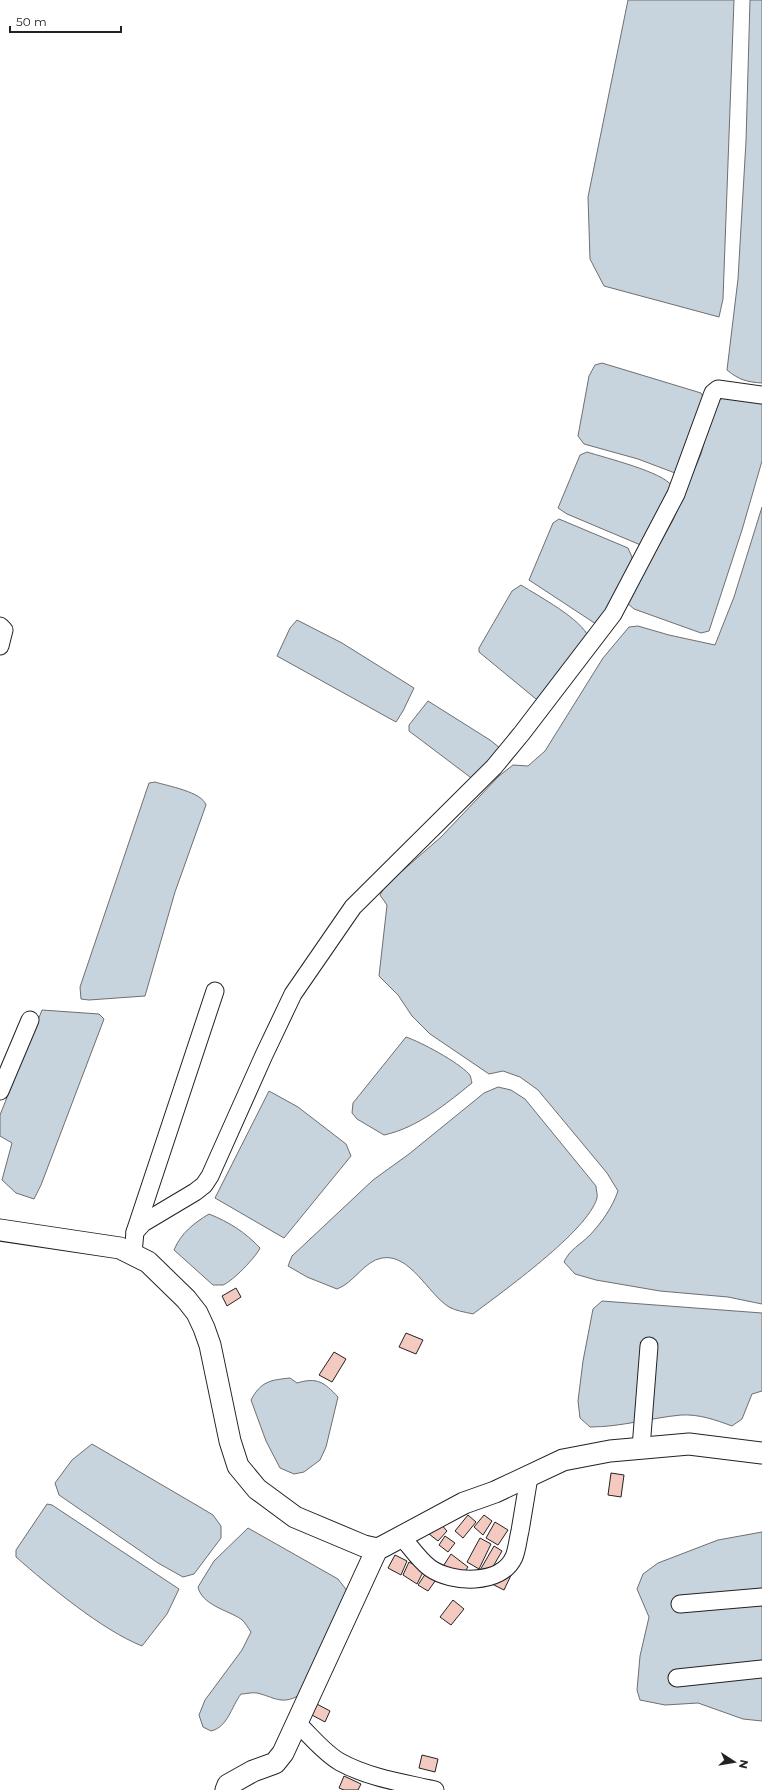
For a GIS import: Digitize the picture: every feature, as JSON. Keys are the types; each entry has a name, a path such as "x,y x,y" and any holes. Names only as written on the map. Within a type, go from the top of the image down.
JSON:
{"main road":[{"path":"0,1230 106,1245 132,1253 148,1262 186,1299 196,1313 210,1346 230,1441 238,1466 257,1489 295,1517 358,1544 377,1549"},
{"path":"226,1790 228,1785 253,1771 275,1763 283,1752 377,1549 464,1503 529,1477 563,1460 641,1448 689,1444 762,1453"}],"street":[{"path":"135,1232 143,1223 204,1185 210,1176 293,994 353,907 494,767 614,614 676,494 693,452 713,393 718,389 762,395"},
{"path":"0,626 4,630 0,646"},
{"path":"132,1253 135,1232 215,991"},
{"path":"0,1091 30,1020"},
{"path":"641,1448 649,1346"},
{"path":"401,1536 428,1567 439,1573 449,1577 464,1579 490,1577 504,1569 514,1557 529,1477"},
{"path":"680,1604 762,1597"},
{"path":"677,1678 762,1669"},
{"path":"297,1723 328,1754 340,1762 361,1772 435,1790"}],"shaded area":[{"path":"628,0 734,0 723,299 719,317 604,286 590,259 588,197"},
{"path":"750,0 762,0 762,383 743,380 727,370 738,279 746,141"},
{"path":"602,363 701,393 706,403 675,473 638,459 584,444 578,436 589,376 595,365"},
{"path":"726,395 762,401 762,461 742,530 709,631 701,633 634,609 627,603 673,520 701,454 712,413 718,401"},
{"path":"587,452 646,471 667,481 672,486 643,546 567,514 558,508 580,455"},
{"path":"762,507 762,1304 728,1297 660,1291 596,1280 575,1274 564,1262 566,1258 603,1220 618,1191 607,1173 538,1090 520,1077 503,1071 489,1074 430,1034 412,1016 398,995 379,976 387,905 380,895 385,886 441,837 499,776 513,765 528,766 545,751 603,658 629,627 638,626 669,635 715,645 734,597"},
{"path":"559,519 628,548 632,557 632,570 599,626 529,580 553,523"},
{"path":"521,585 578,623 589,638 543,699 536,699 479,652 479,648 512,591"},
{"path":"297,620 342,643 414,688 396,722 277,656 290,628"},
{"path":"428,701 490,740 500,748 474,780 409,731 409,725"},
{"path":"155,782 192,793 203,800 206,805 175,892 145,996 89,1000 81,999 80,987 149,783"},
{"path":"42,1010 99,1014 104,1019 41,1185 34,1199 16,1193 2,1180 12,1143 0,1136 0,1115"},
{"path":"406,1037 430,1048 457,1064 469,1074 472,1083 431,1114 408,1127 384,1135 357,1119 352,1113 353,1103"},
{"path":"498,1087 511,1090 525,1099 596,1186 597,1198 590,1212 578,1227 542,1260 473,1314 449,1307 441,1301 410,1268 392,1258 382,1258 370,1263 349,1282 337,1289 307,1277 288,1266 292,1256 373,1180 409,1154 484,1093"},
{"path":"269,1091 298,1107 346,1144 351,1156 284,1238 215,1198"},
{"path":"209,1214 236,1228 249,1237 260,1248 244,1268 223,1285 213,1285 174,1250 180,1238 188,1229"},
{"path":"602,1301 762,1313 762,1391 752,1394 742,1419 732,1426 694,1415 681,1415 613,1426 590,1427 580,1418 578,1401 583,1361 593,1309"},
{"path":"290,1378 297,1383 304,1381 320,1382 338,1397 326,1447 320,1460 304,1472 294,1474 280,1468 266,1441 251,1400 263,1385 272,1381"},
{"path":"92,1444 213,1515 221,1526 221,1538 194,1574 183,1577 158,1563 59,1495 55,1483 72,1460"},
{"path":"47,1504 52,1505 179,1589 167,1614 142,1646 126,1639 76,1606 16,1557 16,1550"},
{"path":"248,1528 338,1579 348,1592 298,1696 292,1699 282,1700 257,1693 241,1694 225,1721 217,1729 211,1731 203,1727 199,1715 205,1700 242,1650 251,1632 241,1619 210,1603 204,1598 198,1587 214,1561"},
{"path":"762,1532 762,1721 743,1719 698,1703 665,1705 640,1700 637,1690 640,1656 649,1617 637,1589 643,1574 658,1563 718,1540"}],"building":[{"path":"236,1288 241,1297 227,1306 222,1296"},
{"path":"406,1333 423,1340 416,1354 399,1347"},
{"path":"334,1352 346,1359 332,1382 319,1375"},
{"path":"611,1473 624,1475 621,1497 608,1495"},
{"path":"468,1515 476,1522 463,1538 455,1531"},
{"path":"484,1515 492,1521 483,1535 474,1527"},
{"path":"439,1522 447,1531 438,1541 429,1534"},
{"path":"495,1522 508,1530 498,1545 486,1538"},
{"path":"445,1536 455,1543 448,1552 439,1545"},
{"path":"480,1538 491,1544 479,1569 467,1562"},
{"path":"494,1546 502,1551 487,1577 479,1572"},
{"path":"451,1554 468,1567 459,1580 442,1568"},
{"path":"395,1555 407,1561 401,1575 388,1568"},
{"path":"409,1562 424,1570 417,1584 403,1575"},
{"path":"514,1569 504,1590 492,1584"},
{"path":"428,1570 438,1577 428,1591 418,1585"},
{"path":"453,1600 464,1609 451,1625 440,1617"},
{"path":"315,1703 330,1711 325,1722 310,1714"},
{"path":"422,1755 438,1759 435,1772 419,1768"},
{"path":"344,1776 361,1784 358,1790 344,1790 339,1788"}]}
